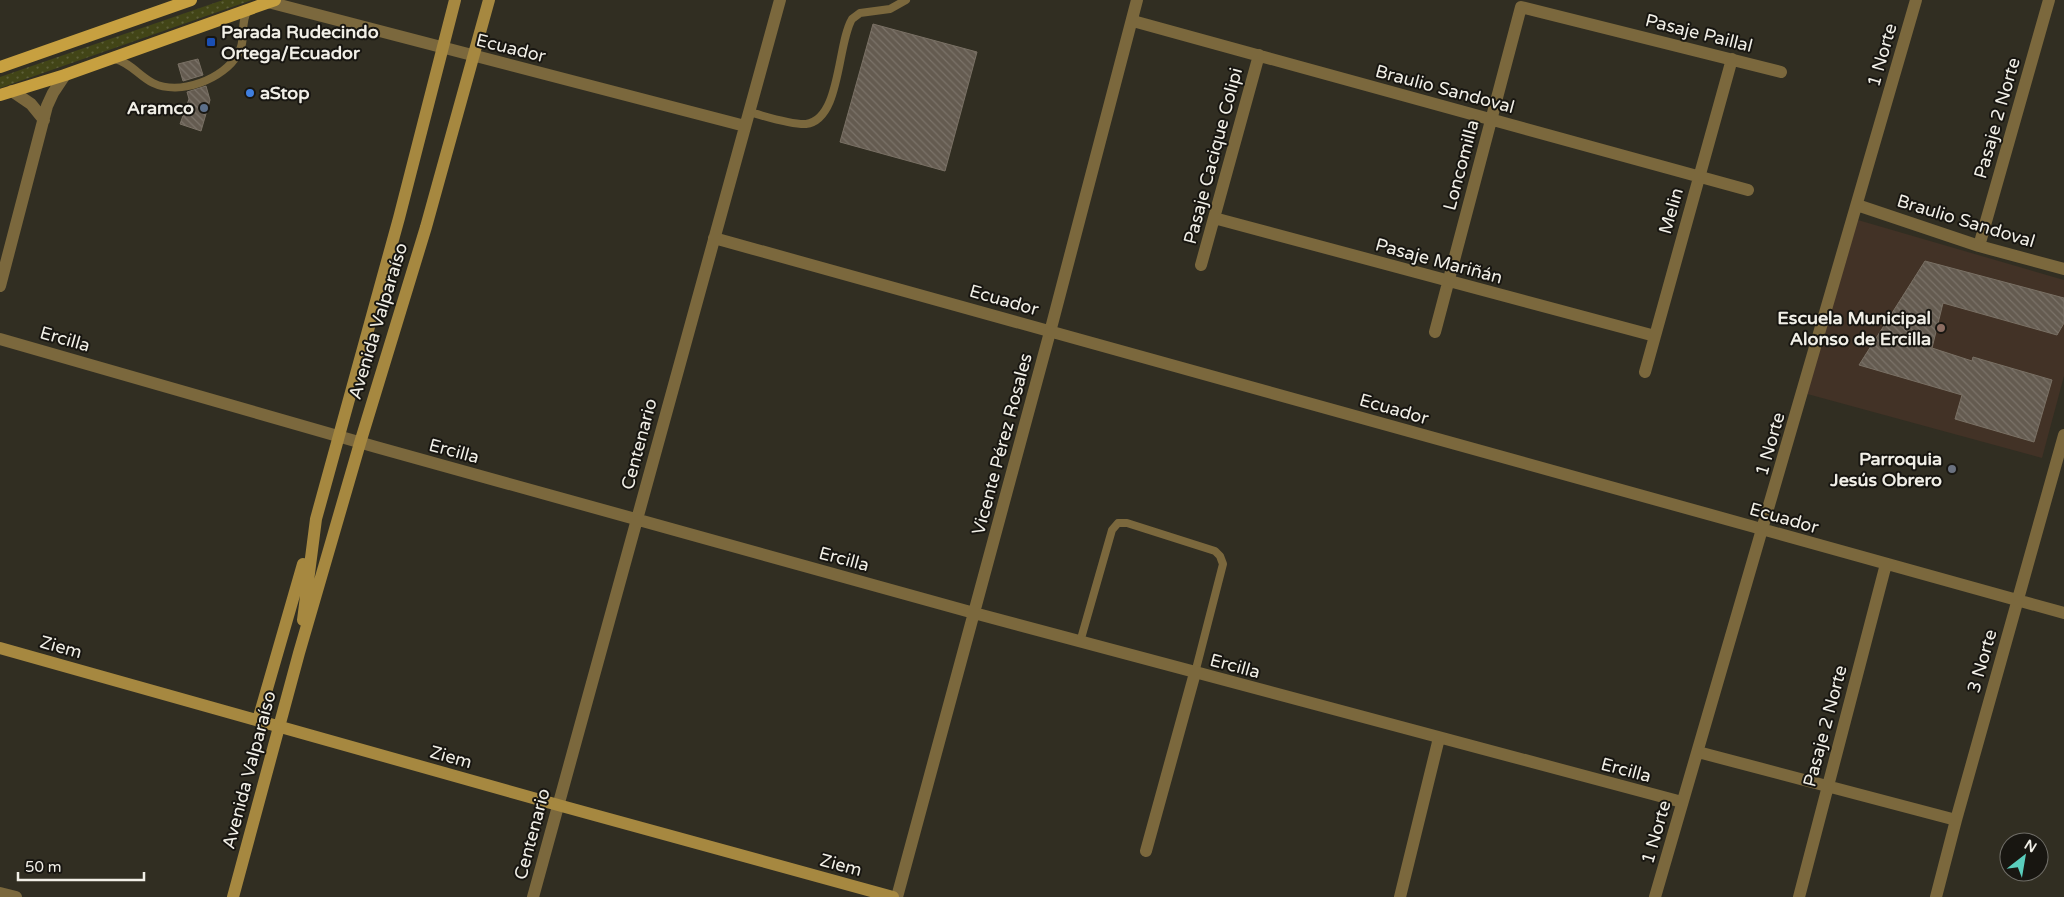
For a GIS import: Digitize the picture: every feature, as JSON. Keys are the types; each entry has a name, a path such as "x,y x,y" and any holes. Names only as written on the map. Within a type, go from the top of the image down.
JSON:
{"main road":[{"path":"0,67 191,0"},
{"name":"Avenida Valparaíso","path":"258,720 316,519 455,0"},
{"name":"Avenida Valparaíso","path":"233,897 299,653 360,443 426,227 489,0"},
{"path":"6,93 65,75 272,1"},
{"name":"Avenida Valparaíso","path":"299,653 316,519"},
{"name":"Ziem","path":"0,648 558,806 893,897"}],"street":[{"name":"Centenario","path":"533,897 780,0"},
{"name":"Vicente Pérez Rosales","path":"898,897 1133,21 1137,0"},
{"name":"1 Norte","path":"1655,897 1916,0"},
{"name":"Pasaje 2 Norte","path":"1979,246 2049,0"},
{"name":"Ecuador","path":"272,1 473,57 745,126"},
{"name":"Pasaje Paillal","path":"1521,7 1781,72"},
{"name":"Loncomilla","path":"1435,332 1521,7"},
{"name":"Braulio Sandoval","path":"1133,21 1748,190"},
{"name":"Pasaje Cacique Colipi","path":"1201,265 1259,56"},
{"name":"Melin","path":"1645,372 1732,59"},
{"path":"0,286 44,120 53,93 65,75"},
{"path":"6,93 31,104 44,120"},
{"name":"Braulio Sandoval","path":"1857,205 1979,246 2064,269"},
{"name":"Pasaje Mariñán","path":"1214,218 1654,336"},
{"name":"Ecuador","path":"714,238 2064,613"},
{"name":"Ercilla","path":"0,339 360,443 974,613 1682,802"},
{"name":"3 Norte","path":"1936,897 2064,435"},
{"name":"Pasaje 2 Norte","path":"1799,897 1886,564"},
{"path":"1146,851 1195,673"},
{"path":"1400,897 1439,738"},
{"path":"1698,752 1956,820"},
{"path":"0,893 16,897"}],"lane":[{"path":"749,112 800,124 817,120 823,115 830,102 852,20 860,13 890,9 906,0"},
{"path":"110,58 129,64 157,85 185,86 208,81 220,74 239,53 244,38 244,18 248,10"},
{"path":"1080,642 1112,530 1118,522 1127,523 1215,550 1220,556 1223,564 1195,673"}],"shaded area":[{"name":"Escuela Municipal Alonso de Ercilla","path":"1851,218 2064,280 2064,376 2042,458 1800,392"}],"green space":[{"path":"223,0 252,0 0,88 0,77"}],"building":[{"path":"873,24 977,52 945,171 840,142"},
{"path":"198,59 203,75 183,81 178,64"},
{"path":"206,86 210,100 201,131 180,124 189,99 187,92"},
{"path":"1925,261 2064,298 2064,323 2057,335 1943,303 1932,348 1972,361 1973,357 2052,380 2034,442 1955,419 1962,395 1859,365"}],"place":[{"name":"Parada Rudecindo Ortega/Ecuador","path":"211,42"},
{"name":"aStop","path":"250,93"},
{"name":"Aramco","path":"204,108"},
{"name":"Escuela Municipal Alonso de Ercilla","path":"1941,328"},
{"name":"Parroquia Jesús Obrero","path":"1952,469"}]}
